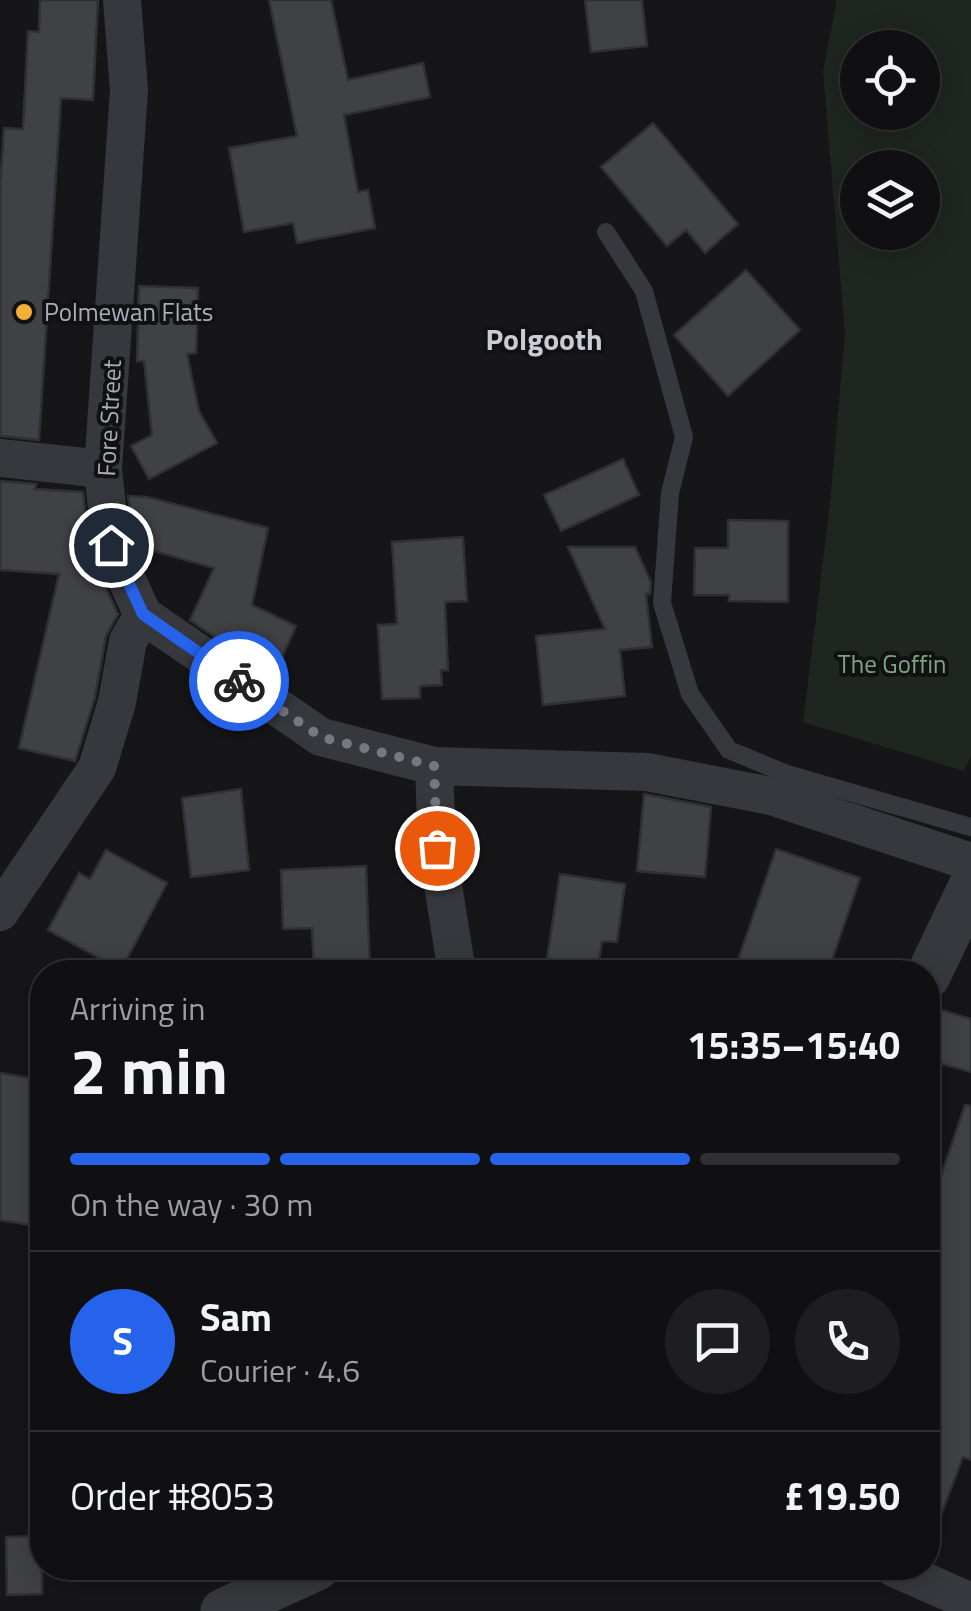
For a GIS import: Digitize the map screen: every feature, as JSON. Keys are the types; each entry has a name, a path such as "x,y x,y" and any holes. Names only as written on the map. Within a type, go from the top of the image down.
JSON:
{"street":[{"name":"Fore Street","path":"122,0 130,90 103,469 111,545 143,614"},
{"path":"0,458 103,469"},
{"path":"0,912 98,768 117,702 128,640 143,614 321,737 434,766 647,772 771,796 971,862"},
{"path":"434,766 437,848 455,960"},
{"path":"936,960 971,886"},
{"path":"224,1611 292,1580"},
{"path":"921,1580 971,1602"}],"lane":[{"path":"606,232 644,290 684,437 670,493 662,603 690,694 729,750 787,774 971,827"}],"green space":[{"name":"The Goffin","path":"837,0 971,0 971,756 964,771 803,722 830,504 845,334 823,71"}],"building":[{"name":"Polmewan Flats","path":"40,0 98,0 93,100 61,98 39,440 0,436 0,188 4,128 23,129 28,31 39,32"},
{"path":"269,0 331,0 348,80 423,63 430,97 344,115 358,192 368,190 375,228 297,243 293,223 244,232 229,148 297,136"},
{"path":"585,0 642,0 647,46 591,52"},
{"path":"653,123 738,224 705,253 686,230 667,246 601,167"},
{"path":"746,270 800,330 728,396 674,335"},
{"path":"139,286 198,288 196,353 187,354 199,411 217,443 149,479 131,446 152,435 144,361 137,361"},
{"path":"623,459 639,495 561,531 544,495"},
{"path":"0,481 36,484 35,489 83,492 90,554 118,614 106,636 95,697 75,761 19,748 59,574 0,570"},
{"path":"128,496 147,497 268,528 252,605 296,626 280,662 245,645 241,655 190,620 214,568 136,546"},
{"path":"728,520 788,521 788,602 729,601 729,595 694,595 695,548 728,548"},
{"path":"463,537 467,601 445,602 448,670 441,670 442,685 420,686 420,698 382,699 378,625 397,624 392,542"},
{"path":"568,547 635,547 651,582 650,594 646,594 652,647 620,650 625,696 543,705 536,636 605,629"},
{"path":"241,789 249,870 191,877 182,798"},
{"path":"644,794 711,807 705,877 637,871"},
{"path":"776,849 860,878 832,960 738,960"},
{"path":"106,850 167,883 126,960 103,960 48,930 79,873 90,879"},
{"path":"366,866 370,960 313,960 312,928 283,929 281,870"},
{"path":"560,874 625,884 617,942 602,941 599,960 547,960"},
{"path":"940,1010 971,1019 971,1072 940,1063"},
{"path":"0,1073 30,1078 30,1225 0,1220"},
{"path":"965,1105 971,1106 971,1460 963,1457 940,1517 940,1179"},
{"path":"30,1536 30,1580 42,1580 42,1594 7,1595 6,1537"}],"way so far":[{"path":"239,681 321,737 434,766 437,848"}],"place":[{"name":"Polmewan Flats","path":"24,312"}],"district":[{"name":"Polgooth","path":"544,339"}],"route":[{"path":"111,545 143,614 239,681"}]}
